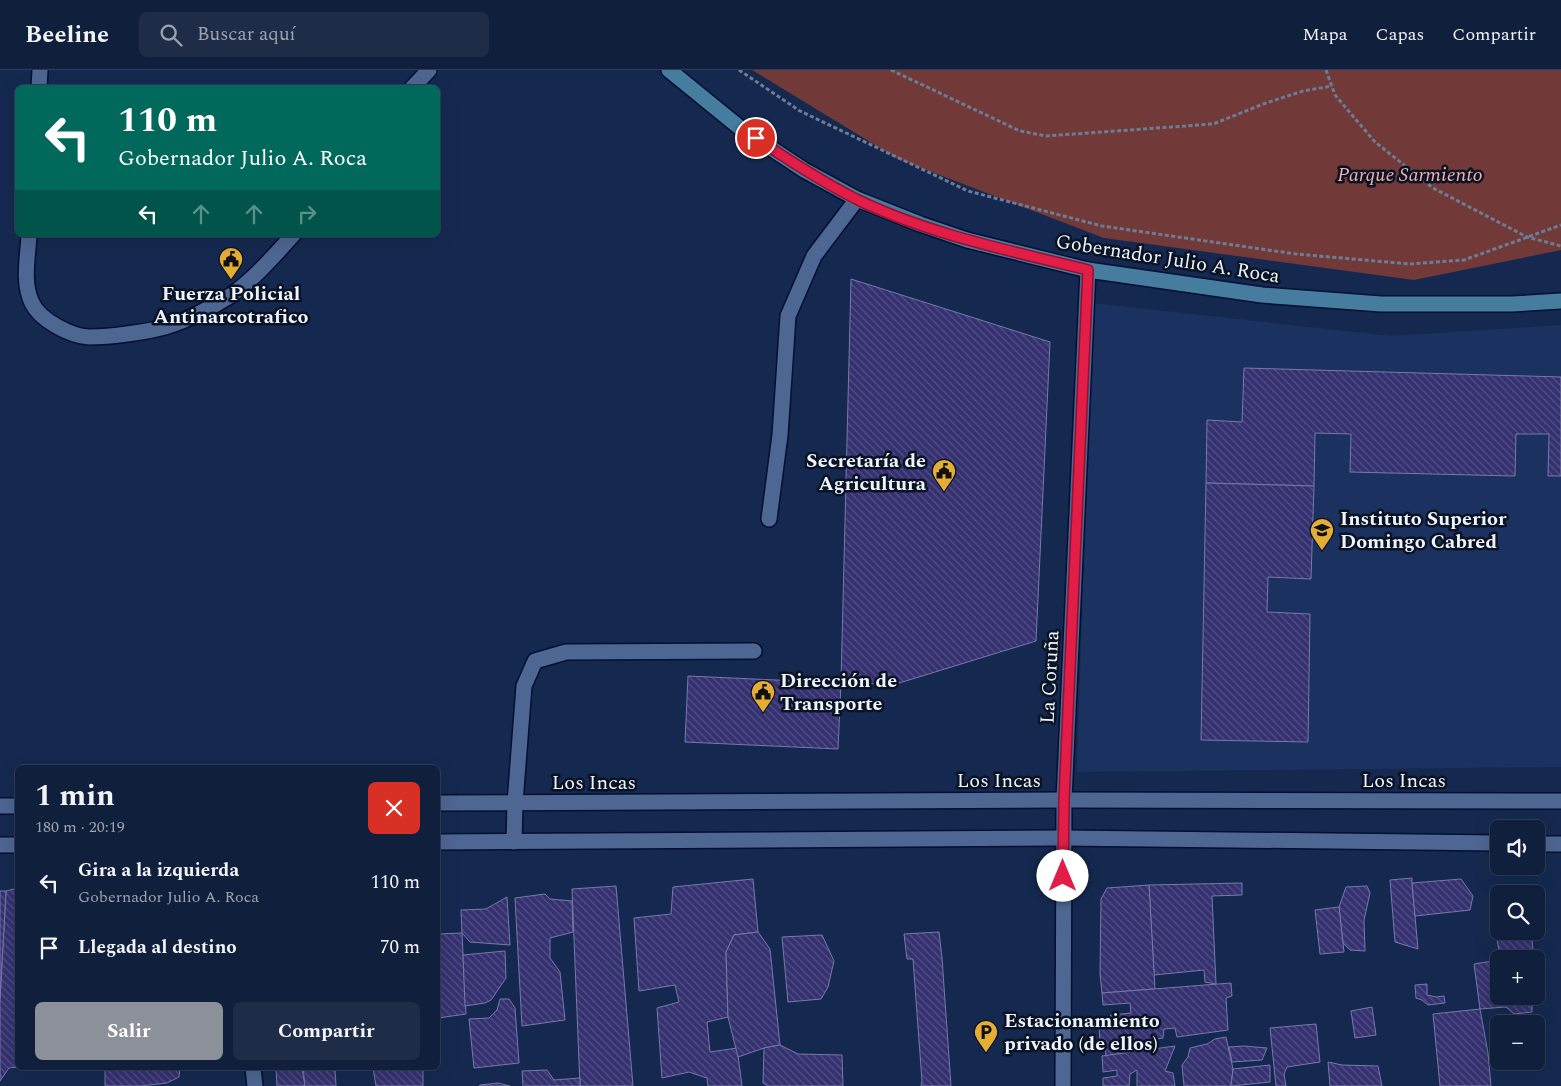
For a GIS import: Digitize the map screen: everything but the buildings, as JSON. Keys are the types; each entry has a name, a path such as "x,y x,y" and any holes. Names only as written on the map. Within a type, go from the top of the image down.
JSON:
{"main road":[{"name":"Gobernador Julio A. Roca","path":"669,70 739,127 804,170 858,199 920,224 967,240 1088,270 1262,295 1381,304 1512,304 1561,301"}],"street":[{"path":"39,85 40,70"},
{"path":"415,85 429,70"},
{"path":"769,519 780,435 788,316 814,256 858,199"},
{"path":"29,237 26,286 32,304 46,320 67,331 88,337 137,333 168,326 199,312 229,296 257,274 291,237"},
{"name":"La Coruña","path":"1063,1086 1064,800 1088,270"},
{"path":"514,842 514,803 524,686 535,662 566,652 754,651"},
{"name":"Los Incas","path":"440,803 1064,800 1561,801"},
{"path":"0,806 15,806"},
{"path":"440,842 1064,838 1490,843"},
{"path":"1545,844 1561,844"},
{"path":"0,845 15,845"},
{"path":"253,1070 255,1086"}],"path":[{"path":"739,70 800,111 968,191 1102,226 1296,254 1410,264 1464,260 1561,225"},
{"path":"892,70 1020,131 1046,136 1213,124 1303,91 1332,86"},
{"path":"1326,70 1335,95 1375,142 1433,188 1528,237 1561,246"}],"shaded area":[{"name":"Instituto Superior Domingo Cabred","path":"1092,303 1391,336 1561,325 1561,767 1077,772"}],"green space":[{"name":"Parque Sarmiento","path":"752,70 1561,70 1561,250 1414,280 1104,238 898,159"}],"place":[{"name":"Fuerza Policial Antinarcotrafico","path":"231,280"},
{"name":"Secretaría de Agricultura","path":"944,492"},
{"name":"Instituto Superior Domingo Cabred","path":"1322,551"},
{"name":"Dirección de Transporte","path":"763,713"},
{"name":"Estacionamiento privado (de ellos)","path":"986,1053"}],"route":[{"path":"756,138 804,170 858,199 920,224 967,240 1088,270 1064,800 1063,876"}]}
